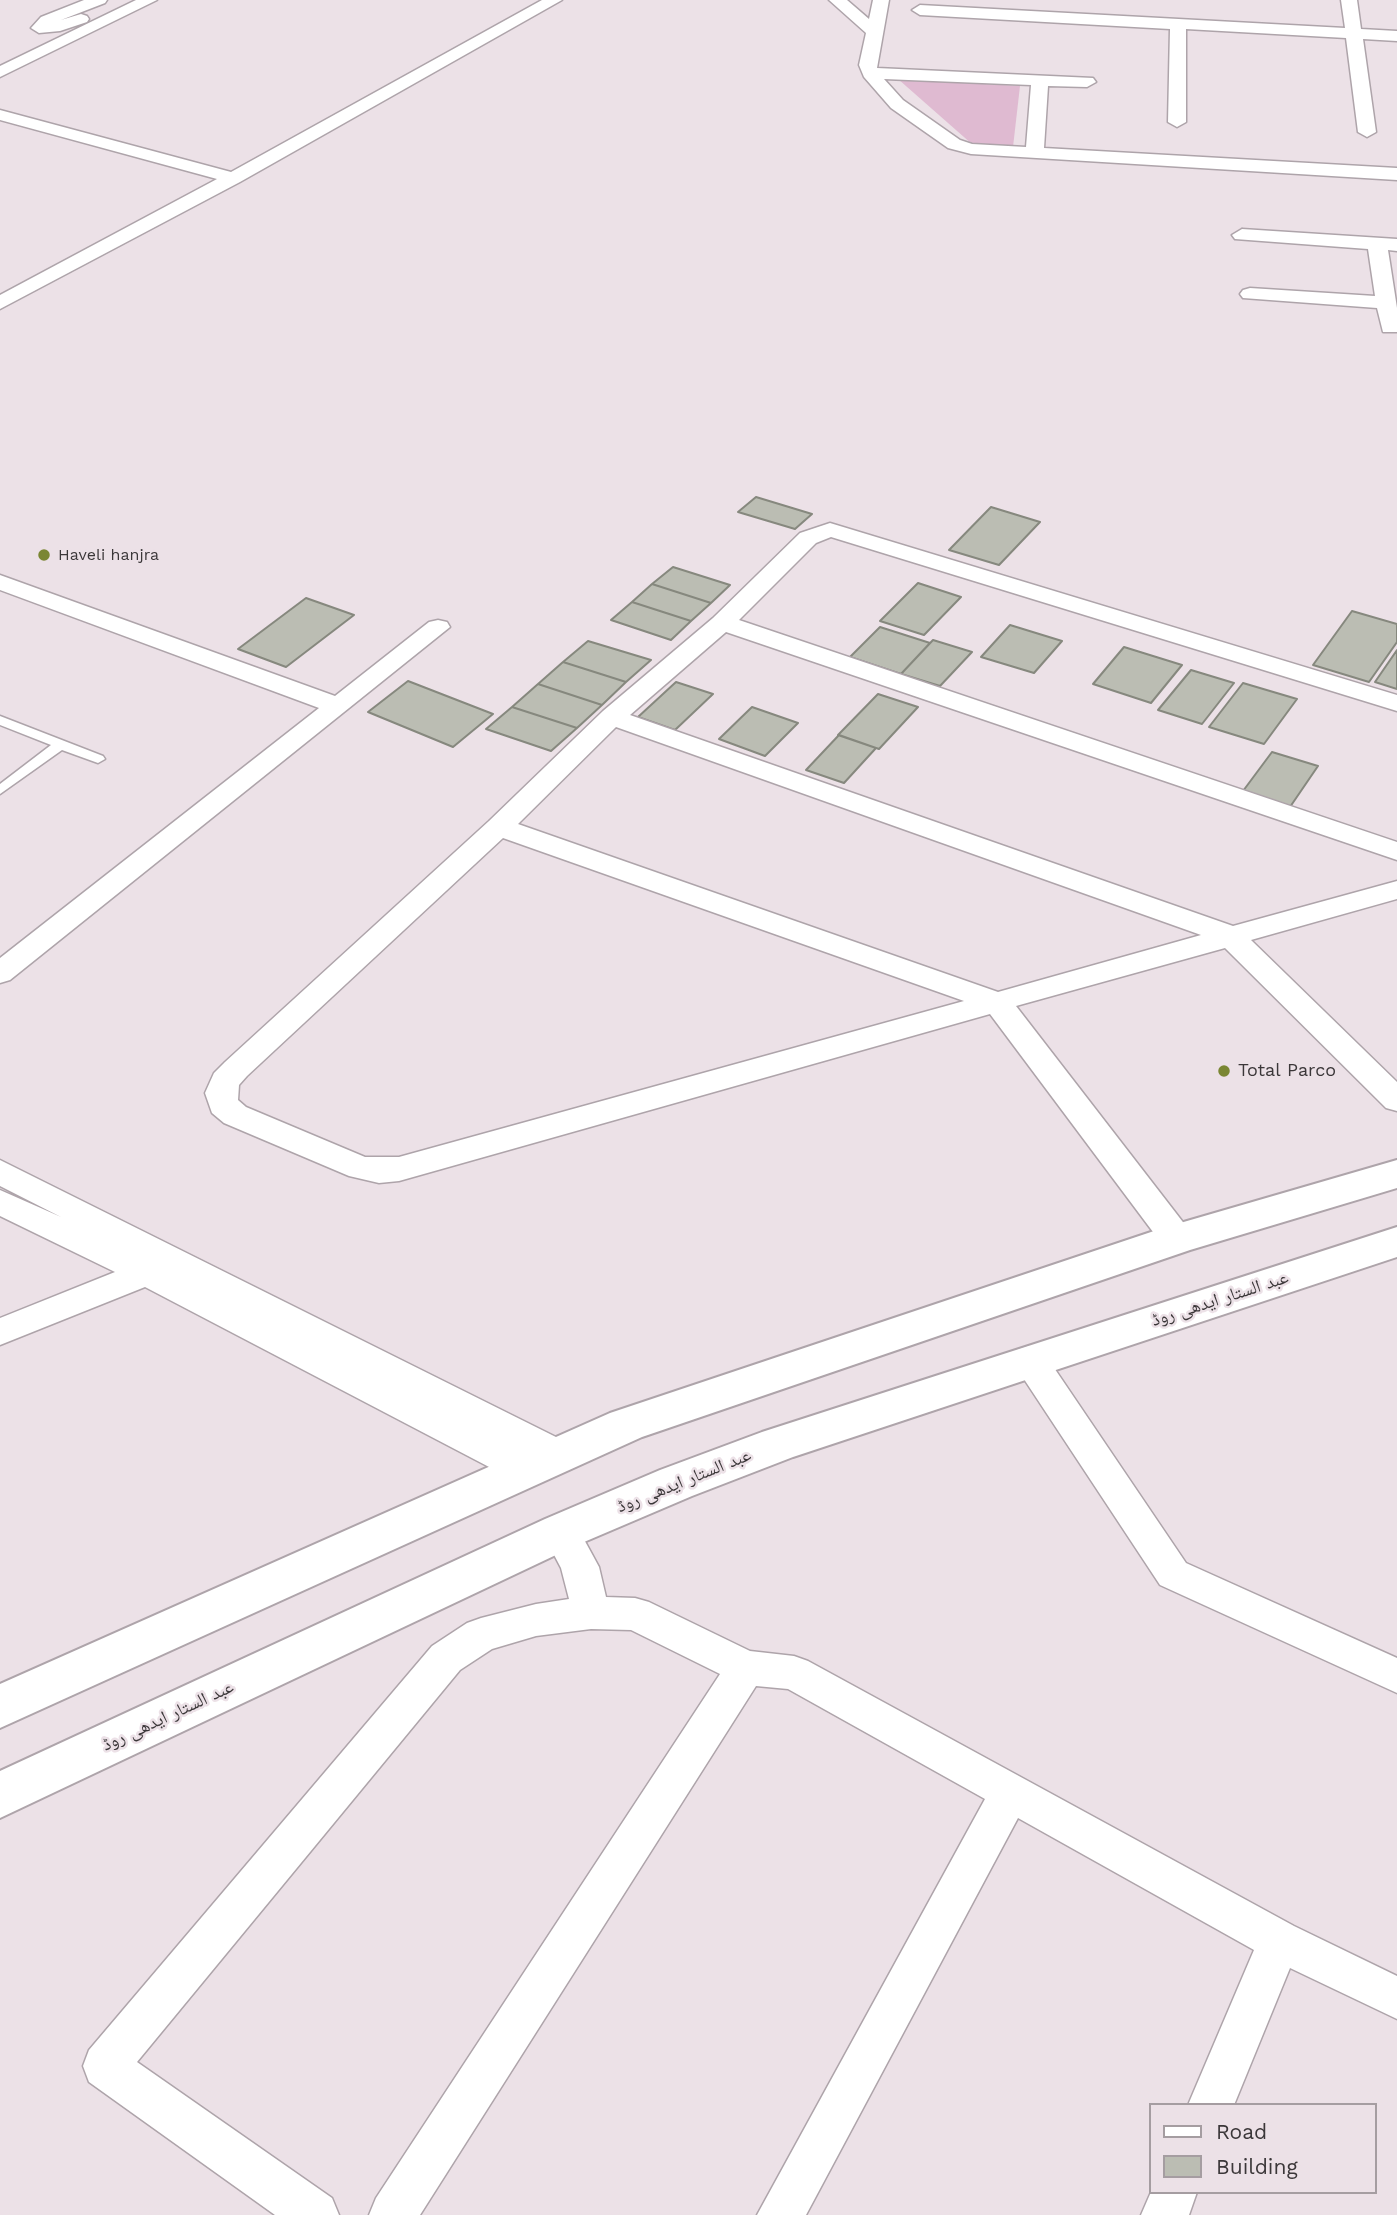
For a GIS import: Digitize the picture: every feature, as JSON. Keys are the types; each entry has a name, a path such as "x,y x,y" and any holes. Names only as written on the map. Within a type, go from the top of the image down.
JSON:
{"main road":[{"path":"0,1707 626,1425 1177,1239 1397,1174"},
{"name":"عبد الستار ایدھی روڈ","path":"0,1795 561,1532 676,1483 778,1444 1397,1242"}],"street":[{"path":"99,0 47,20 39,28 60,26 124,0"},
{"path":"0,72 149,0"},
{"path":"0,303 233,178 554,0"},
{"path":"837,0 875,33"},
{"path":"881,0 867,65 870,73 897,104 954,144 971,149 1397,174"},
{"path":"1349,0 1367,132"},
{"path":"920,10 1037,8 1178,24 1397,36"},
{"path":"1177,122 1178,24"},
{"path":"870,73 1087,82"},
{"path":"1035,153 1040,80"},
{"path":"0,115 233,178"},
{"path":"1242,235 1387,244 1386,303 1390,328"},
{"path":"1250,294 1386,303"},
{"path":"1397,702 830,530 808,538 722,623 612,717 499,827 236,1069 225,1081 221,1093 223,1105 235,1115 360,1168 379,1171 399,1169 1397,890"},
{"path":"0,582 338,706"},
{"path":"722,623 1397,851"},
{"path":"0,973 438,627"},
{"path":"612,717 1229,935 1397,1100"},
{"path":"499,827 997,1002 1177,1239"},
{"path":"0,1172 162,1267 541,1462"},
{"path":"0,1202 162,1267"},
{"path":"0,1332 162,1267"},
{"path":"1030,1360 1172,1574 1397,1676"},
{"path":"561,1532 580,1567 591,1613"},
{"path":"315,2215 105,2066 446,1658 481,1635 536,1620 591,1613 635,1614 747,1668 794,1673 1012,1791 1279,1941 1397,1998"},
{"path":"393,2215 747,1668"},
{"path":"781,2215 1012,1791"},
{"path":"1212,2103 1279,1941"},
{"path":"1165,2215 1173,2194"}],"lane":[{"path":"0,720 98,759"},
{"path":"0,790 60,745"}],"shaded area":[{"path":"898,79 1020,86 1013,147 973,145"}],"building":[{"path":"756,497 812,514 795,529 738,512"},
{"path":"991,507 1040,522 999,565 949,550"},
{"path":"673,567 730,585 711,603 652,584"},
{"path":"918,583 961,597 924,635 880,621"},
{"path":"652,584 711,603 691,621 632,602"},
{"path":"306,598 354,615 286,667 238,649"},
{"path":"632,602 691,621 671,640 611,620"},
{"path":"1352,611 1397,624 1397,642 1369,682 1313,665"},
{"path":"1010,625 1062,641 1034,673 981,657"},
{"path":"880,627 930,643 901,674 850,657"},
{"path":"933,640 972,652 940,686 901,674"},
{"path":"588,641 651,660 626,682 563,662"},
{"path":"1124,647 1182,665 1151,703 1093,684"},
{"path":"1397,650 1397,689 1375,682"},
{"path":"563,662 626,682 602,705 538,684"},
{"path":"1191,670 1234,683 1202,724 1158,710"},
{"path":"408,681 493,714 453,747 368,712"},
{"path":"676,682 713,694 675,730 638,717"},
{"path":"1243,683 1297,699 1264,744 1209,727"},
{"path":"538,684 602,705 577,728 512,707"},
{"path":"878,694 918,707 879,749 838,735"},
{"path":"512,707 577,728 551,751 486,729"},
{"path":"752,707 798,723 765,756 719,739"},
{"path":"839,735 876,748 844,783 806,770"},
{"path":"1272,752 1318,766 1290,807 1243,791"}],"place":[{"name":"Haveli hanjra","path":"44,555"},
{"name":"Total Parco","path":"1224,1071"}]}
